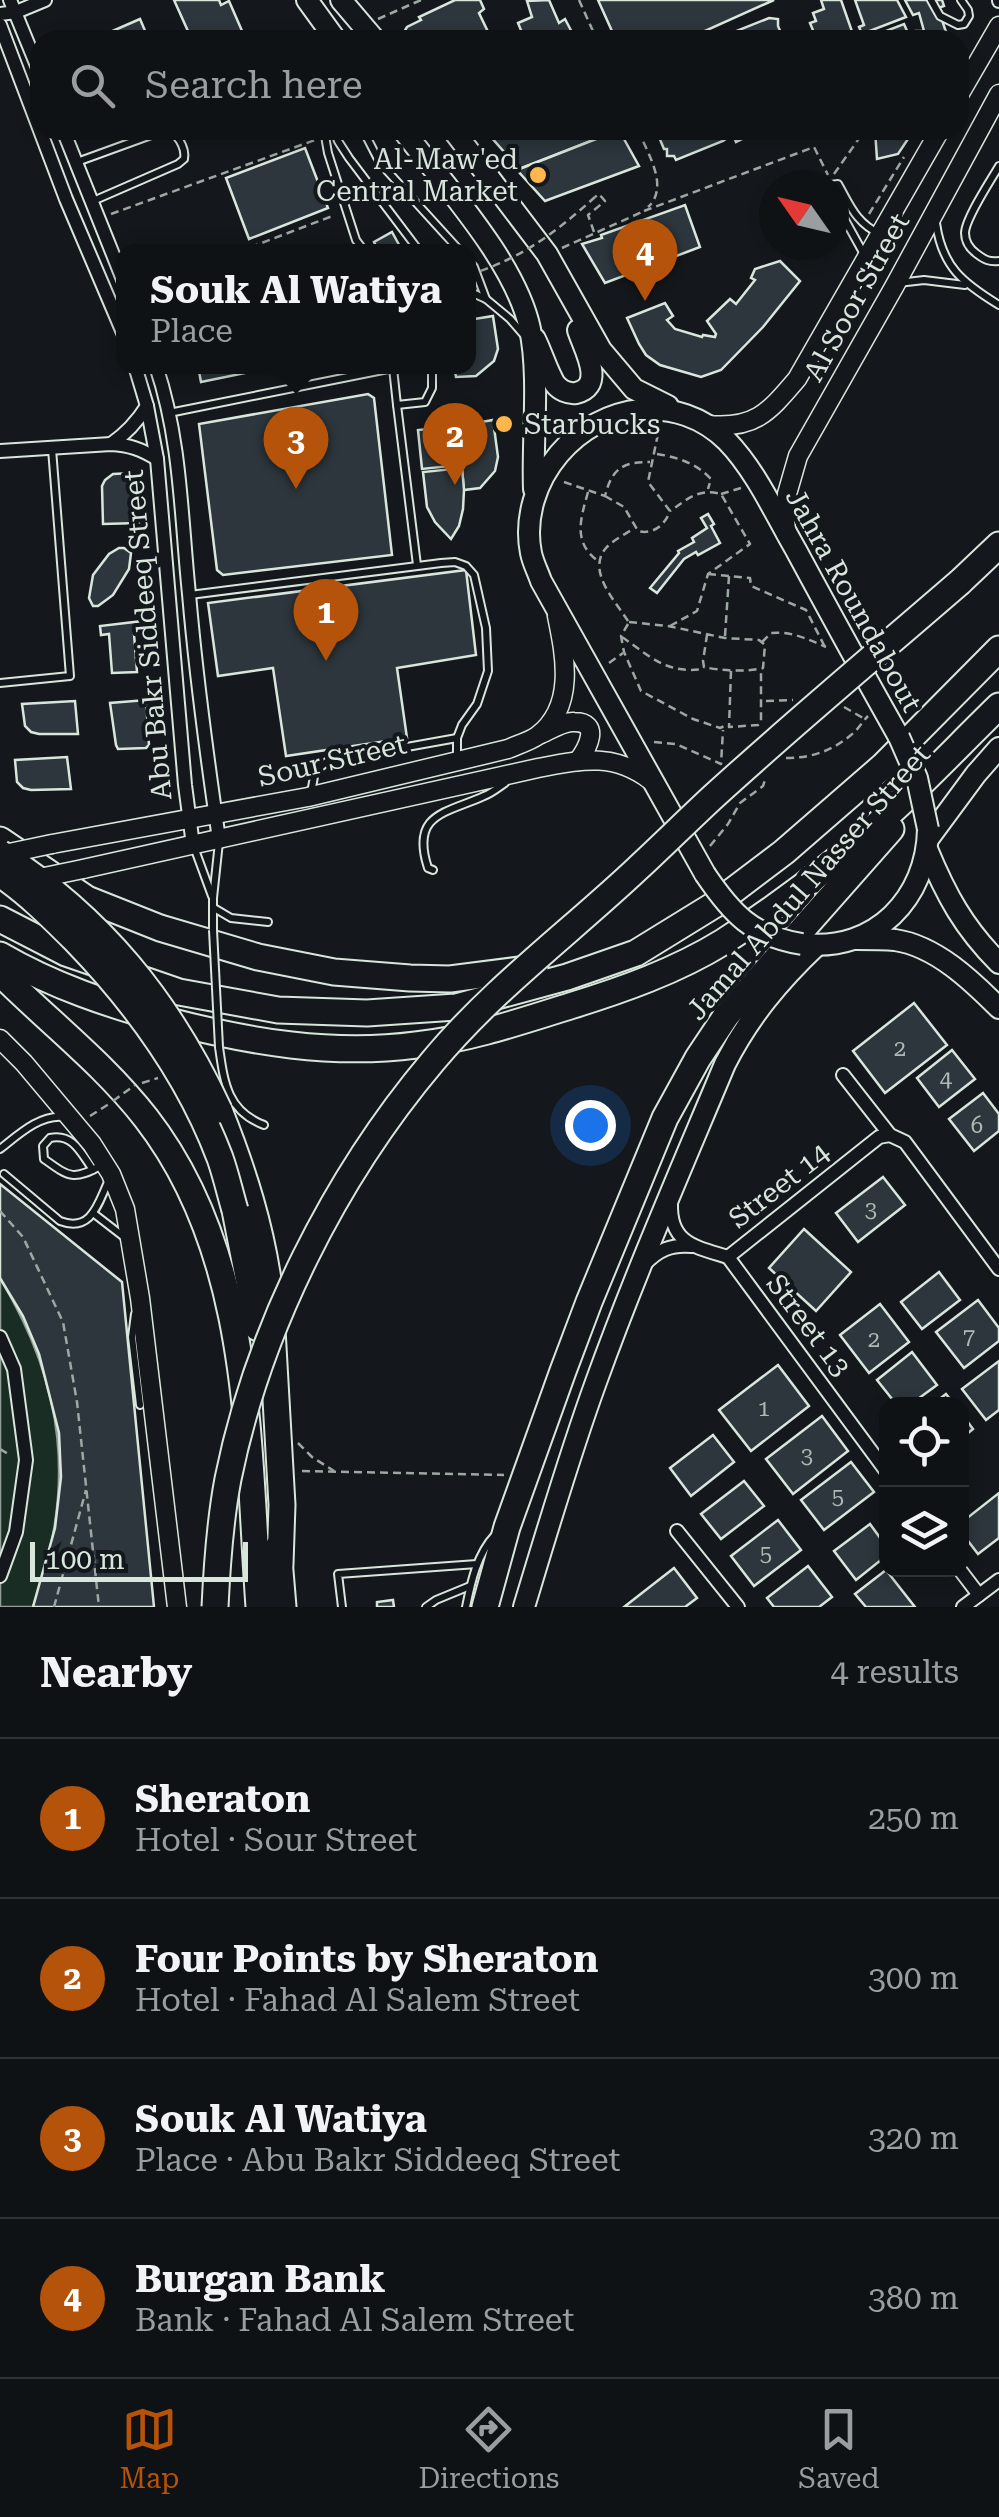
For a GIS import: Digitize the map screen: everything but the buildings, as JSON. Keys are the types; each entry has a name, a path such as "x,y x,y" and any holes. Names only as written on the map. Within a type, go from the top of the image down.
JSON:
{"highway":[{"path":"215,1607 228,1479 261,1362 292,1287 334,1204 384,1126 434,1060 496,995 716,794 999,545"},
{"path":"0,919 66,953 179,992 278,1010 367,1013 456,1007 567,978 636,953 714,905 784,852 883,766 999,649"},
{"path":"0,955 32,974 110,1005 231,1037 328,1048 415,1045 495,1030 664,973 722,942 818,874 890,813 999,708"},
{"name":"Jamal Abdul Nasser Street","path":"478,1596 623,1218 665,1118 698,1058 754,982 999,708"},
{"path":"0,840 87,899 126,916 258,958 372,976 450,979 544,967 630,941 714,905"},
{"path":"0,854 77,911 137,975 193,1056 219,1110 248,1188 266,1264 278,1412 280,1564"},
{"path":"0,874 39,903 91,956 148,1025 200,1111 221,1160 258,1324 283,1607"},
{"path":"0,973 90,1056 144,1116 170,1155 204,1223 228,1292 243,1379 259,1607"}],"main road":[{"path":"307,0 329,30"},
{"path":"341,0 366,30"},
{"path":"969,78 999,26"},
{"name":"Al Soor Street","path":"786,534 784,517 790,474 999,94"},
{"path":"410,140 511,277 531,337 559,388 570,393 585,388 592,380 592,368 572,300 547,254 461,140"},
{"name":"Al Soor Street","path":"708,426 744,425 787,391 810,359 934,140"},
{"name":"Jahra Roundabout","path":"572,300 601,350 634,389 708,426 728,442 757,483 918,778 928,839 942,886 960,918 999,963"},
{"path":"531,337 534,496"},
{"path":"810,359 812,368 827,379 845,373"},
{"path":"672,410 635,410 607,418 560,451 534,496 528,522 531,554 541,582 727,906 758,930 779,940 809,945 854,939 898,940 952,966 999,1008"},
{"path":"537,736 559,705 565,684 566,662 555,606"},
{"name":"Sour Street","path":"0,854 310,796 508,749 570,721 580,722 591,734 590,743 578,761"},
{"path":"854,939 889,919 903,904 918,878 928,839 999,748"},
{"name":"Sour Street","path":"0,886 578,761 608,760 634,768 654,784"},
{"name":"Jamal Abdul Nasser Street","path":"524,1607 595,1384 740,1034 809,945"},
{"path":"0,1040 77,1126 125,1208 140,1298 177,1607"}],"street":[{"path":"0,14 13,6 46,0"},
{"path":"13,6 30,48"},
{"path":"0,25 30,104"},
{"path":"44,140 116,316"},
{"path":"67,140 116,263"},
{"name":"Abu Bakr Siddeeq Street","path":"138,374 148,406 156,459 193,844"},
{"name":"Abu Bakr Siddeeq Street","path":"158,374 177,456 206,751 219,838"},
{"path":"111,444 126,434 148,406"},
{"path":"0,451 111,444 143,450 156,459"},
{"path":"843,1075 890,1135 905,1142 999,1269"},
{"name":"Street 14","path":"695,1247 728,1258 879,1138 890,1135"},
{"path":"674,1188 671,1220 682,1239 695,1247"},
{"path":"636,1278 658,1252 680,1245 695,1247"},
{"name":"Street 13","path":"728,1258 879,1462"},
{"path":"0,1337 14,1369 26,1460 16,1532 0,1576"},
{"path":"676,1531 738,1607"},
{"path":"965,1577 979,1595"},
{"path":"963,1607 999,1580"}],"lane":[{"path":"931,0 940,16 958,25 964,24 969,16 961,0"},
{"path":"76,162 137,140"},
{"path":"91,202 178,164 185,152 178,140"},
{"path":"329,140 328,153 359,244"},
{"path":"336,140 414,244"},
{"path":"368,140 380,163 454,244"},
{"path":"999,166 967,224 965,236 970,248 990,262 999,262"},
{"path":"849,206 864,224 881,234"},
{"path":"936,212 940,244 956,273 966,285 999,305"},
{"path":"849,228 866,259"},
{"path":"476,271 486,298"},
{"path":"896,284 924,280 966,285"},
{"path":"476,294 486,298 531,337"},
{"path":"170,412 357,374"},
{"path":"393,374 417,566"},
{"path":"397,405 424,402 432,388 432,374"},
{"path":"0,683 70,676 52,449"},
{"path":"189,595 454,562 466,566 474,575 486,628 488,672 477,704 462,725 458,760"},
{"path":"379,752 458,738"},
{"path":"310,796 315,772 328,761"},
{"path":"433,870 428,868 424,838 426,828 438,814 487,795 522,772"},
{"name":"Abu Bakr Siddeeq Street","path":"219,838 213,930 224,1080 238,1108 250,1120 264,1125"},
{"name":"Abu Bakr Siddeeq Street","path":"193,844 213,898"},
{"path":"213,908 231,918 268,922"},
{"path":"0,1149 40,1121 54,1116 77,1126"},
{"path":"64,1137 103,1169 66,1175 44,1159 43,1146 50,1138 64,1137"},
{"path":"4,1174 60,1221 81,1224 93,1214 103,1169"},
{"path":"93,1214 132,1245"},
{"path":"140,1298 131,1329 140,1405"},
{"path":"466,1607 478,1596 477,1564 486,1545 507,1526"},
{"path":"342,1607 338,1574 477,1564"},
{"path":"426,1607 436,1600 478,1596"}],"path":[{"path":"374,30 421,0"},
{"path":"580,0 593,30"},
{"path":"98,219 309,140"},
{"path":"642,140 656,171 656,196 644,211"},
{"path":"547,254 644,211 814,147 830,179 859,140"},
{"path":"864,224 909,150"},
{"path":"476,273 532,248 599,194 604,201 588,215 595,233"},
{"path":"259,244 346,210"},
{"path":"670,511 648,482 654,454 672,410"},
{"path":"654,454 673,456 704,471 712,480 708,490"},
{"path":"604,496 609,480 625,465 652,462"},
{"path":"544,475 624,506 638,531 646,533 696,494 708,490 721,494 757,483"},
{"path":"588,490 580,520 581,540 587,553 598,562"},
{"path":"668,626 697,611 708,574 750,544 721,494"},
{"path":"629,622 600,576 598,562 604,549 636,527"},
{"path":"708,574 750,578 751,586 806,610 826,647"},
{"path":"725,638 729,576"},
{"path":"629,622 762,642"},
{"path":"629,622 620,636 641,691 693,720 725,727 761,722 765,645 762,642"},
{"path":"762,642 770,633 784,632 826,647 847,644"},
{"path":"707,635 703,661 709,669"},
{"path":"620,636 666,666 687,672 762,669"},
{"path":"594,676 624,652"},
{"path":"630,740 676,744 721,764 731,669"},
{"path":"782,758 828,752 856,732 864,718"},
{"path":"702,868 740,803 763,786 766,772"},
{"path":"77,1126 136,1084"},
{"path":"0,1211 23,1238 63,1322 77,1402 98,1607"},
{"path":"278,1412 292,1437 312,1457 336,1472"},
{"path":"280,1471 526,1475"},
{"path":"54,1607 87,1489"}],"green space":[{"path":"0,1278 39,1358 57,1438 56,1520 33,1607 0,1607"}],"place":[{"name":"Al-Maw'ed Central Market","path":"538,175"},
{"name":"Burgan Bank","path":"645,301"},
{"name":"Starbucks","path":"504,424"},
{"name":"Four Points by Sheraton","path":"455,485"},
{"name":"Souk Al Watiya","path":"296,489"},
{"name":"Sheraton","path":"326,661"}]}
